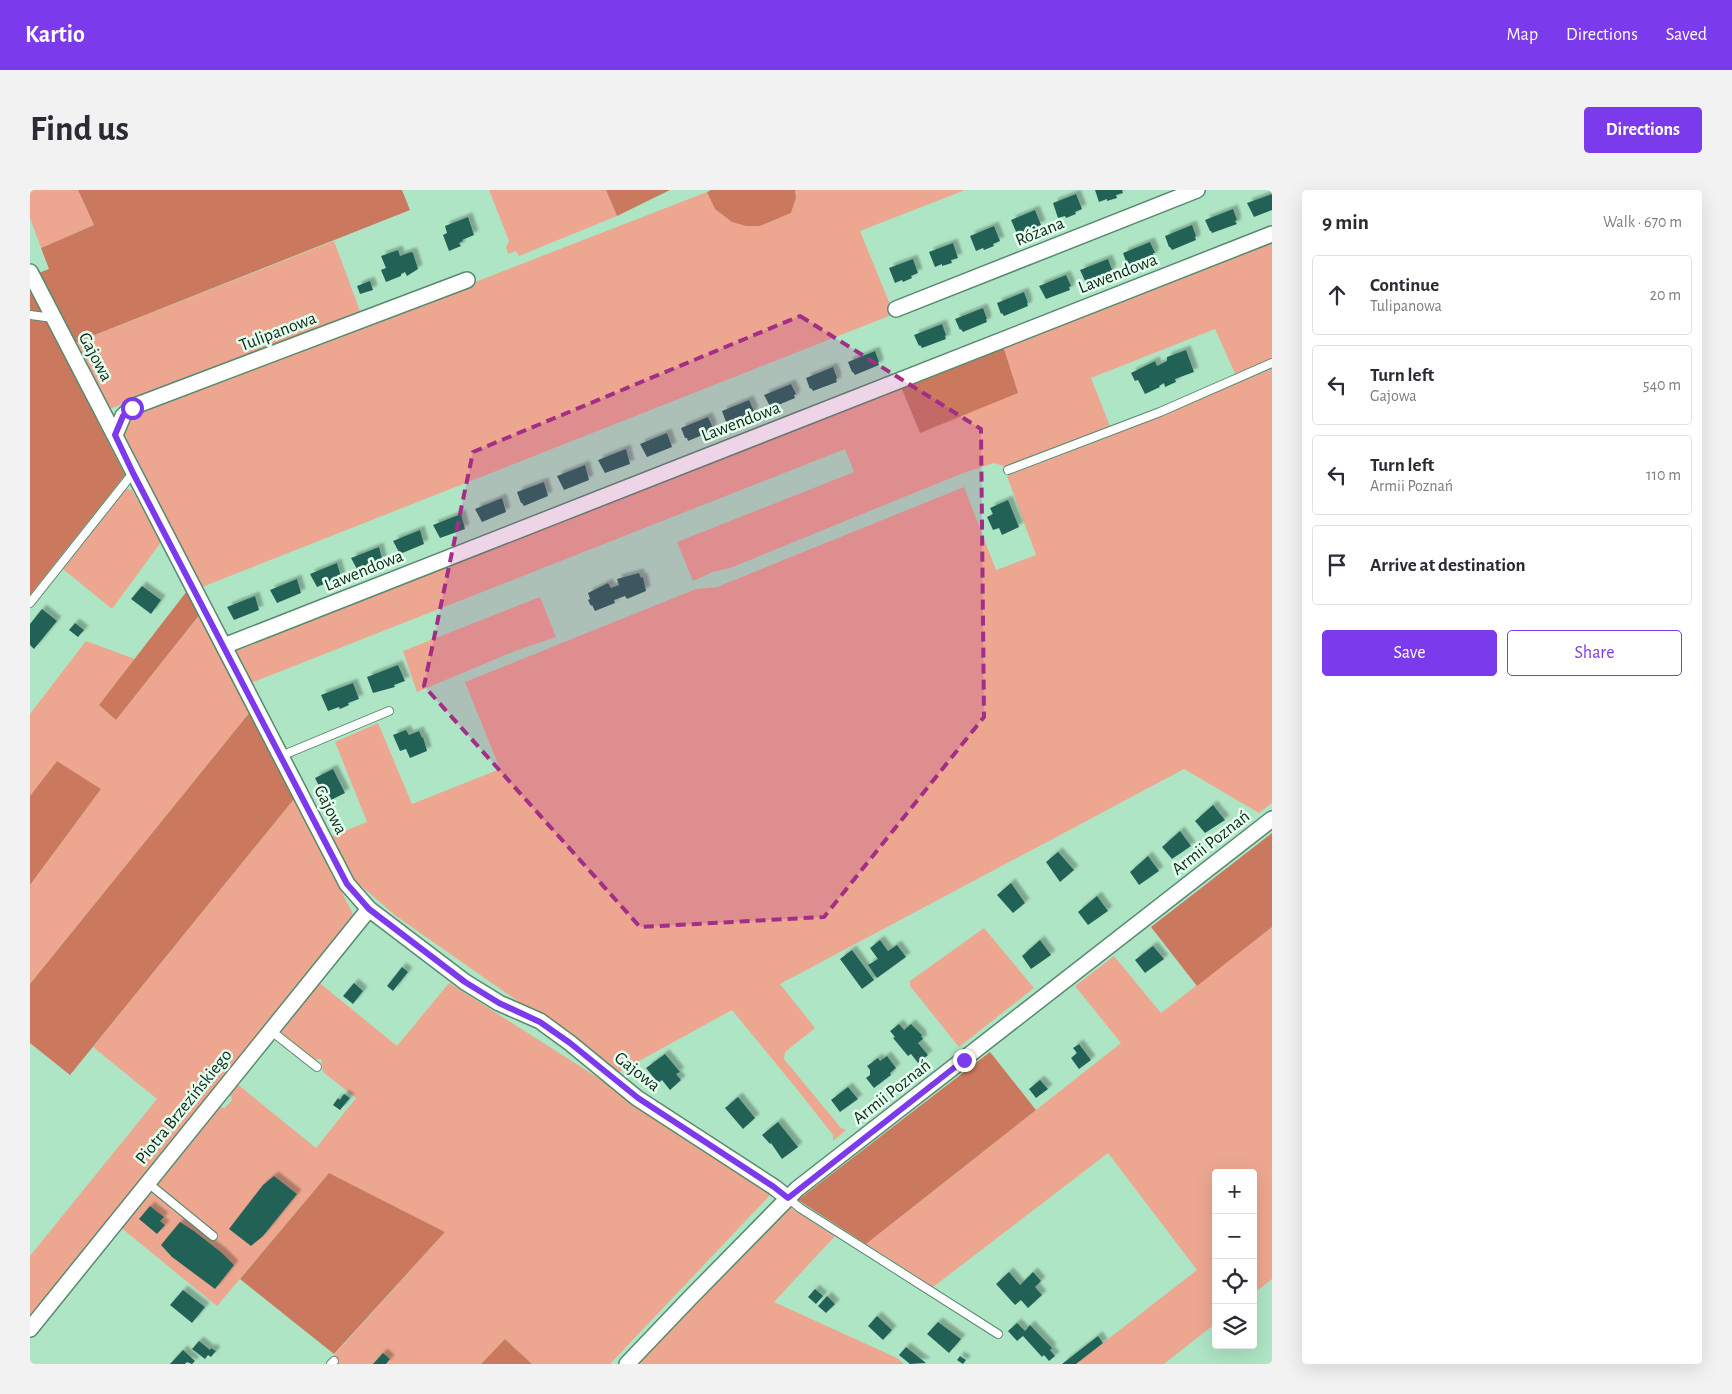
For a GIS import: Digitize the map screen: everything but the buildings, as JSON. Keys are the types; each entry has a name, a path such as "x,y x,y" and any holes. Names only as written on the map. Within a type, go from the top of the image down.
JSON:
{"street":[{"name":"Różana","path":"896,309 1197,190"},
{"name":"Lawendowa","path":"224,646 1272,234"},
{"name":"Gajowa","path":"30,272 347,884 369,909 465,982 499,1003 540,1022 570,1043 638,1098 788,1198"},
{"name":"Tulipanowa","path":"115,435 123,416 132,408 467,280"},
{"name":"Armii Poznań","path":"627,1364 788,1198 1272,819"},
{"name":"Piotra Brzezińskiego","path":"30,1329 369,909"}],"lane":[{"path":"30,315 53,318"},
{"path":"1008,470 1160,412 1272,363"},
{"path":"30,603 133,473"},
{"path":"281,756 389,711"},
{"path":"270,1030 317,1067"},
{"path":"148,1183 213,1236"},
{"path":"788,1198 800,1208 998,1334"}],"highlighted area":[{"path":"800,316 981,429 984,717 824,917 640,927 424,686 473,452"}],"shaded area":[{"path":"30,190 78,190 94,225 41,248 30,218"},
{"path":"78,190 402,190 410,210 72,344 36,274 49,269 41,248 94,225"},
{"path":"489,190 606,190 617,216 519,256 516,251 508,254 506,247 509,241"},
{"path":"606,190 670,190 617,216"},
{"path":"711,190 795,190 796,198 791,213 760,226 746,226 732,222 715,209 707,192"},
{"path":"795,190 965,190 860,231 894,314 202,587 123,432 127,420 132,415 707,192 715,208 746,226 760,226 791,213 796,198"},
{"path":"1272,240 1272,361 1236,376 1215,329 1091,378 1110,426 1007,467 994,463 958,475 730,568 713,572 693,581 677,542 854,472 845,449 251,683 236,651 901,387 920,433 1003,346"},
{"path":"334,241 360,311 107,410 72,344"},
{"path":"30,289 125,475 30,595"},
{"path":"1003,346 1018,393 920,433 901,387"},
{"path":"1272,369 1272,803 1259,813 1184,769 780,984 815,1028 785,1052 784,1059 841,1128 846,1130 833,1141 833,1135 732,1010 619,1072 396,916 345,872 328,838 367,822 335,742 378,723 412,804 500,769 465,682 696,589 717,587 964,487 996,570 1036,555 1007,476"},
{"path":"126,489 132,490 161,542 112,609 63,569"},
{"path":"187,591 200,614 116,720 99,705"},
{"path":"540,597 556,637 515,651 417,692 403,651"},
{"path":"200,614 250,712 30,984 30,885 101,789 57,761 30,796 30,714 86,641 135,659 99,705 116,720"},
{"path":"250,712 294,799 70,1075 30,1043 30,984"},
{"path":"57,761 101,789 30,885 30,796"},
{"path":"294,799 354,916 30,1319 30,1256 157,1099 93,1047"},
{"path":"1272,833 1272,927 1197,986 1151,927"},
{"path":"1272,927 1272,1279 1257,1291 1257,1169 1212,1169 1212,1326 1164,1364 1076,1364 1197,1270 1108,1153 933,1287 866,1244 1121,1043 1075,986 1114,956 1161,1013"},
{"path":"984,928 1034,988 959,1047 910,986 910,981"},
{"path":"316,980 397,1046 449,983 773,1192 610,1364 532,1364 505,1339 481,1364 326,1364 445,1232 329,1173 217,1306 119,1226 215,1106 225,1108 232,1100 230,1091 236,1083 316,1148 356,1098 323,1072 321,1059 314,1059 277,1029"},
{"path":"990,1052 1036,1110 866,1244 798,1200"},
{"path":"329,1173 445,1232 334,1354 240,1279"},
{"path":"790,1207 835,1236 774,1302 897,1358 904,1364 636,1364 719,1277"},
{"path":"505,1339 532,1364 481,1364"}],"route":[{"path":"132,408 123,416 115,435 347,884 369,909 465,982 499,1003 540,1022 570,1043 638,1098 788,1198 797,1189 964,1060"}]}
